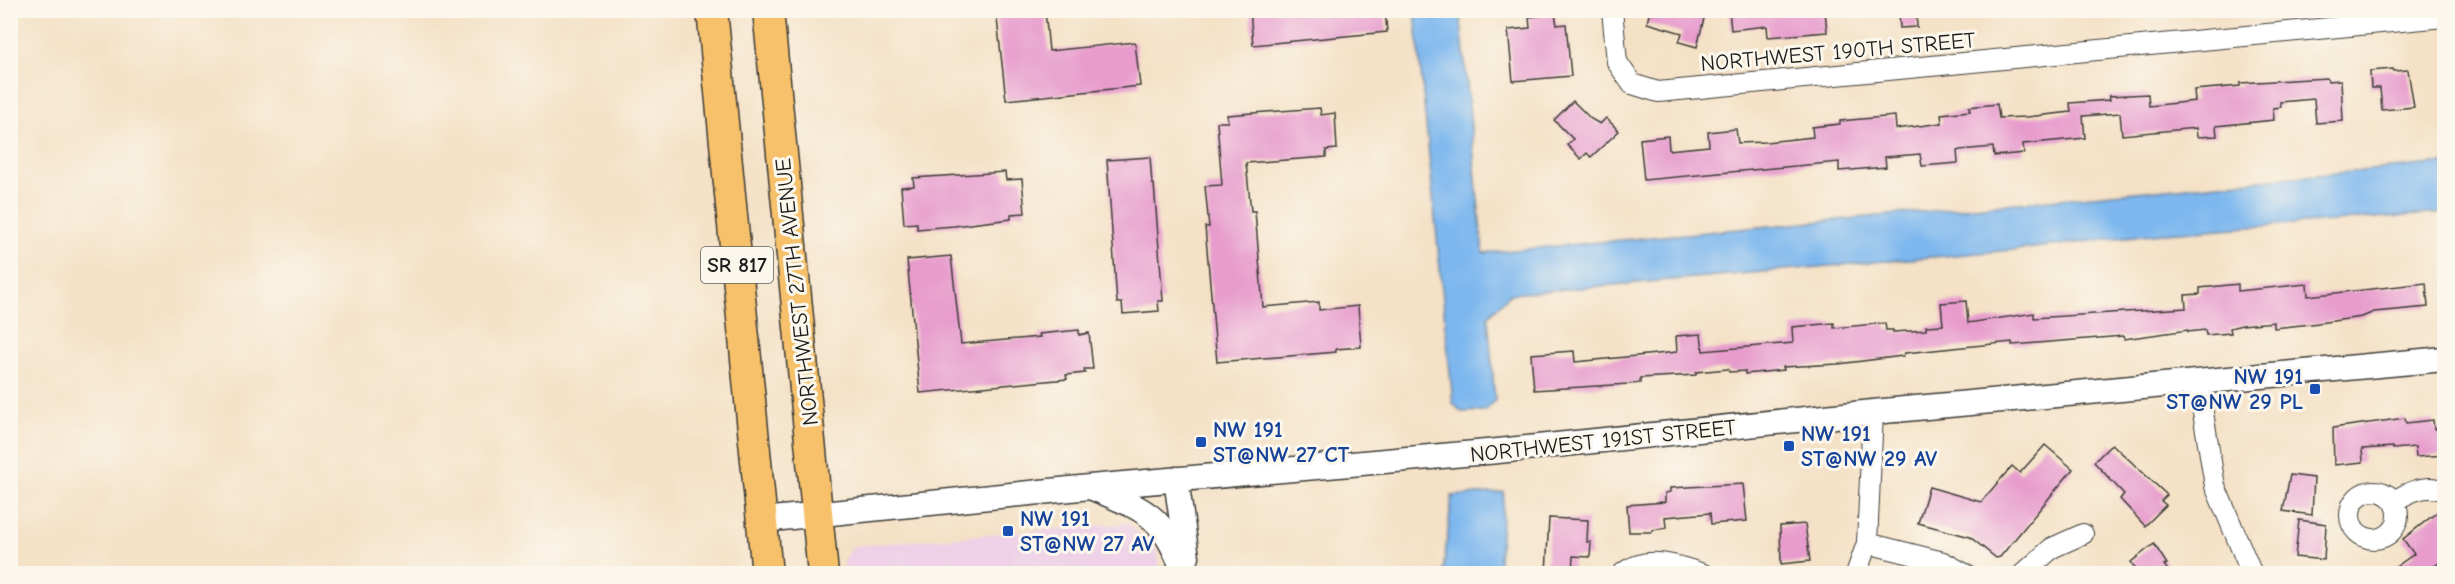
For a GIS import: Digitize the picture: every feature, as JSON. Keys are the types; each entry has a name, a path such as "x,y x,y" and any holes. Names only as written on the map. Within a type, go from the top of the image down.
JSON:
{"main road":[{"name":"SR 817","path":"712,10 767,573"},
{"name":"NORTHWEST 27TH AVENUE","path":"768,10 823,573"}],"street":[{"name":"NORTHWEST 190TH STREET","path":"1612,10 1617,62 1632,84 1658,92 2363,18 2445,17"},
{"name":"NORTHWEST 191ST STREET","path":"762,520 2445,359"},
{"path":"2198,382 2215,486 2252,573"},
{"path":"1856,573 1867,543 1873,412"},
{"path":"1176,479 1187,573"},
{"path":"1090,487 1138,506 1159,521 1187,573"},
{"path":"2394,501 2413,489 2439,488 2445,491"},
{"path":"2022,573 2052,548 2083,534"},
{"path":"1867,543 1944,562 1965,573"},
{"path":"1622,573 1639,564 1671,563 1703,573"}],"shaded area":[{"path":"1128,523 1158,551 1160,573 845,573 844,559 854,546"}],"water":[{"path":"1415,11 1460,11 1483,253 2444,163 2444,213 2152,234 2024,249 1510,294 1488,317 1495,401 1485,411 1461,412 1453,403"},
{"path":"1504,492 1498,573 1443,573 1452,496"}],"building":[{"path":"996,10 1045,10 1049,51 1135,42 1140,86 1006,100"},
{"path":"1250,10 1385,10 1387,32 1253,45"},
{"path":"1650,10 1706,10 1697,47 1679,42 1682,33 1647,23"},
{"path":"1729,10 1825,10 1827,32 1768,37 1767,26 1731,30"},
{"path":"1899,10 1916,10 1917,27 1900,28"},
{"path":"1555,14 1557,25 1566,24 1571,76 1513,81 1508,30 1530,28 1529,17"},
{"path":"2393,69 2394,71 2408,70 2414,107 2382,110 2380,88 2371,88 2370,71"},
{"path":"2327,78 2328,81 2341,80 2343,121 2316,123 2314,99 2280,102 2281,107 2273,108 2274,120 2216,126 2217,136 2197,137 2196,128 2122,135 2120,113 2083,116 2085,138 2023,144 2024,153 1994,156 1993,147 1960,150 1957,151 1958,163 1922,166 1920,154 1885,157 1886,167 1839,171 1839,162 1644,180 1640,139 1668,136 1669,150 1709,146 1708,132 1736,129 1738,143 1766,142 1813,137 1812,127 1840,124 1840,121 1895,116 1896,129 1942,123 1941,114 1970,111 1969,107 1997,104 1999,118 2027,117 2071,112 2070,103 2110,100 2109,96 2148,94 2149,106 2195,101 2194,90 2240,86 2240,83"},
{"path":"1573,101 1591,119 1600,124 1606,118 1619,131 1591,157 1587,153 1581,159 1567,145 1573,139 1554,120"},
{"path":"1320,108 1321,115 1335,113 1337,149 1326,150 1326,157 1246,163 1251,211 1255,211 1263,307 1319,302 1319,310 1358,306 1361,347 1336,349 1336,352 1217,362 1205,227 1209,227 1205,186 1222,185 1217,122 1228,122 1227,115"},
{"path":"1150,157 1163,301 1158,301 1159,311 1123,314 1122,303 1117,303 1107,160"},
{"path":"1005,172 1006,180 1022,179 1025,213 1011,214 1011,219 954,226 917,229 917,223 904,224 901,187 914,186 913,178"},
{"path":"951,256 961,344 1040,337 1039,334 1079,330 1079,335 1089,333 1093,369 1084,369 1085,373 1066,375 1067,379 920,393 907,260"},
{"path":"2426,283 2428,307 2374,312 2362,317 2311,324 2274,328 2274,322 2242,325 2230,328 2231,333 2206,335 2205,330 2188,332 2188,330 2124,339 2123,336 2012,345 2012,342 1905,353 1903,356 1838,364 1783,367 1784,370 1745,374 1745,371 1729,372 1728,369 1696,372 1696,375 1640,378 1640,383 1534,390 1531,354 1574,351 1575,362 1677,352 1676,336 1701,334 1703,351 1793,343 1792,327 1834,323 1834,328 1885,323 1886,330 1893,330 1893,332 1926,330 1926,326 1943,325 1941,303 1966,301 1968,323 2034,313 2034,318 2186,308 2185,295 2200,294 2200,288 2238,284 2238,291 2307,284 2308,296"},
{"path":"2405,418 2406,423 2433,420 2434,429 2445,428 2445,455 2416,457 2415,447 2362,449 2363,462 2334,465 2333,428"},
{"path":"2112,444 2167,495 2161,501 2166,505 2145,526 2120,499 2124,494 2094,462"},
{"path":"2045,445 2073,469 2000,557 1996,558 1970,537 1918,523 1929,487 1981,502 2012,466 2020,473"},
{"path":"2290,475 2314,478 2312,515 2283,511"},
{"path":"1743,484 1747,521 1711,524 1710,513 1665,517 1666,528 1652,530 1652,532 1629,532 1627,505 1665,502 1665,493 1670,492 1670,488"},
{"path":"2445,506 2445,559 2424,573 2387,573 2414,554 2403,539"},
{"path":"1549,518 1588,520 1587,542 1591,542 1590,557 1573,556 1572,573 1546,573"},
{"path":"2299,520 2326,524 2324,560 2295,557"},
{"path":"1805,524 1810,561 1781,564 1780,526"},
{"path":"2154,544 2170,573 2138,573 2131,562"}],"place":[{"name":"NW 191 ST@NW 29 PL","path":"2315,389"},
{"name":"NW 191 ST@NW 27 CT","path":"1201,442"},
{"name":"NW 191 ST@NW 29 AV","path":"1789,446"},
{"name":"NW 191 ST@NW 27 AV","path":"1008,531"}]}
